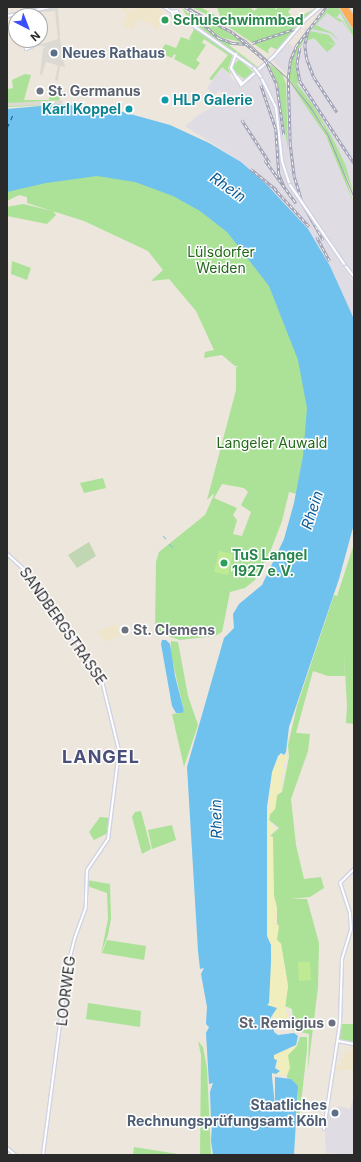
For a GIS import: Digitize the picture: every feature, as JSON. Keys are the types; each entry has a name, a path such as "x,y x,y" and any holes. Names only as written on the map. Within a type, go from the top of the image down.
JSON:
{"highway":[{"path":"342,7 354,26"},
{"path":"346,7 354,19"}],"street":[{"path":"164,7 172,12 174,17 178,15"},
{"path":"172,12 178,7"},
{"path":"242,84 275,55 305,20 319,7"},
{"path":"176,10 178,15 254,68 261,77 276,108 282,161 290,185 354,277"},
{"path":"237,55 232,63 233,74 242,84"},
{"path":"233,74 242,84"},
{"path":"240,81 248,80"},
{"name":"SANDBERGSTRASSE","path":"7,554 27,572 102,677 120,751 109,835"},
{"name":"LOORWEG","path":"43,1155 67,970 74,936 86,907 87,870 94,857 106,844 109,835"},
{"path":"324,1129 338,1041 342,959 351,927 350,913 340,883 354,869"},
{"path":"338,1041 354,1044"},
{"path":"7,1149 15,1155"}],"shaded area":[{"path":"58,7 61,44 65,46 64,50 66,53 63,59 65,67 60,66 58,81 55,80 58,66 54,64 46,62 42,75 40,74 43,48 48,48 48,42 58,39 55,11 48,12 48,9"},
{"path":"123,7 136,12 132,7 142,7 142,9 143,7 153,7 163,11 158,30 154,28 154,25 137,19 133,29 122,26 127,13 121,11"},
{"path":"327,7 335,7 354,35 354,189 331,135 295,82 294,52 308,32 304,31 305,28 310,28"},
{"path":"289,43 293,47 286,74 272,60"},
{"path":"266,65 274,81 282,79 284,84 290,84 313,114 332,148 354,204 354,275 315,221 313,222 354,283 354,319 324,254 289,207 241,162 185,126 201,113 225,101 220,90 214,95 207,88 222,67 241,88"},
{"path":"63,100 61,105 57,103 56,105 7,106 7,103"},
{"path":"112,625 117,626 122,634 106,642 97,632"},
{"path":"352,1045 354,1045 354,1070 335,1070 338,1065 342,1065 340,1058 344,1058 345,1051 350,1052"},
{"path":"354,1097 354,1155 326,1153 325,1135 329,1108 336,1110 339,1106 350,1109"}],"green space":[{"path":"191,7 202,8 231,24 220,16 217,7 250,7 254,11 259,7 274,7 276,10 278,7 292,7 288,12 295,19 318,7 299,23 278,50 271,47 268,50 269,54 218,20"},
{"path":"329,7 340,7 354,29 354,38 340,13 337,17 334,16 343,21 351,35 342,21 340,22 327,13 316,25 332,33 339,41 330,33 312,29"},
{"path":"182,8 219,39 230,43 248,44 261,58 246,45 229,45 259,68 257,69 189,20"},
{"path":"185,8 207,19 245,43 219,37"},
{"path":"194,29 233,55 228,68 231,75 222,67 212,80 209,79 228,55 204,39 202,43 206,45 196,60 200,63 195,70 174,59 176,55 174,54 172,58 160,53 165,44 176,48 181,37 193,41 189,39"},
{"path":"308,31 296,56 295,67 299,81 297,84 313,105 331,135 345,164 354,193 323,125 288,77 294,52"},
{"path":"310,31 329,35 337,46 335,44 325,42 335,45 327,52 314,38 306,41"},
{"path":"239,59 253,72 244,79 234,71 233,66"},
{"path":"269,64 282,73 286,84 288,150 278,85"},
{"path":"25,74 31,75 24,100 49,100 52,88 63,90 58,103 54,105 7,107 7,89 13,88 12,80"},
{"path":"288,80 311,109 327,135 342,167 354,204 326,136"},
{"path":"7,147 176,164 317,336 301,495 289,492 282,521 270,552 255,580 245,588 230,592 222,632 215,636 180,640 155,632 156,562 159,552 205,515 213,497 214,493 207,500 236,390 236,367 239,366 235,366 222,355 204,358 205,352 214,350 196,311 169,279 151,281 163,270 148,251 84,221 27,203 27,197 19,195 7,201","holes":["222,484 244,488 248,492 241,505 251,512 242,536 233,534 237,520 233,515 237,508 214,498"]},
{"path":"23,204 53,211 56,215 47,224 7,216 7,207"},
{"path":"12,261 31,268 27,280 11,274"},
{"path":"103,478 106,488 84,493 80,483"},
{"path":"89,542 96,556 77,568 68,555"},
{"path":"354,544 354,724 346,723 347,706 344,652 345,676 328,676 313,671 296,733 310,734 308,751 291,799 296,845 304,879 321,877 324,888 310,897 291,899 307,899 319,943 318,987 308,1069 309,1034 279,1027 287,1024 301,1025 293,1022 292,1009 285,1006 288,986 281,944 277,940 277,908 274,896 273,871 273,837 270,836 279,828 269,820 270,814 275,809 277,795 282,792 289,757 288,745 297,706 334,595 337,596"},
{"name":"TuS Langel 1927 e.V.","path":"219,551 233,554 228,575 214,572"},
{"path":"171,641 178,642 188,696 198,725 184,767 172,714 182,713 184,711 171,655"},
{"path":"141,811 151,849 142,854 132,817 135,812"},
{"path":"100,817 109,818 108,833 94,840 89,832"},
{"path":"172,825 176,840 152,849 148,830"},
{"path":"87,880 110,884 111,919 108,935 101,954 108,919 107,893 87,886"},
{"path":"107,940 146,946 144,960 102,953"},
{"path":"298,962 310,962 311,980 299,981"},
{"path":"88,1003 141,1011 140,1027 86,1019"},
{"path":"342,1024 354,1024 354,1042 340,1039"},
{"path":"300,1037 307,1037 307,1050 299,1121 296,1120 298,1094 291,1079 287,1078 288,1055 297,1045"},
{"path":"198,1041 203,1047 207,1068 211,1155 200,1155 201,1055"},
{"path":"134,1147 184,1155 133,1155"}],"sand":[{"path":"281,753 288,757 283,764 285,772 281,775 281,791 277,795 275,809 270,814 269,820 275,829 270,836 273,837 274,896 277,908 276,923 279,926 277,940 281,944 288,986 285,1008 288,1017 283,1023 277,1018 275,1025 270,1026 275,1010 267,1005 269,1003 271,945 267,936 266,835 272,772"},
{"path":"298,1045 288,1055 290,1068 287,1075 276,1074 277,1060 274,1059 274,1055"}],"water":[{"name":"Rhein","path":"62,104 123,112 170,125 209,143 241,162 267,185 308,229 330,266 354,319 354,524 339,579 289,727 286,752 284,755 281,753 278,756 272,772 267,807 267,936 271,945 271,962 269,1003 267,1005 277,1008 271,1017 270,1026 273,1026 274,1032 278,1035 294,1033 298,1036 296,1045 274,1055 274,1059 277,1060 275,1068 280,1071 276,1074 272,1073 272,1077 275,1106 275,1077 291,1079 298,1086 294,1155 213,1155 211,1141 214,1117 211,1119 210,1092 213,1083 209,1084 206,1033 209,1027 206,1024 207,1007 201,974 204,968 200,969 198,951 187,767 224,638 234,628 233,614 239,604 262,585 284,539 294,503 303,456 307,408 298,360 269,286 227,232 200,211 173,196 135,182 97,176 46,183 7,192 7,109"},
{"path":"162,640 166,640 170,644 175,676 184,711 182,713 176,713 172,706 161,644"}],"waterway":[{"path":"169,544 172,547"}],"ferry route":[{"path":"7,128 14,112"}],"tram line":[{"path":"188,7 245,40 288,79 310,107 328,136 354,198"}],"railway":[{"path":"185,7 232,32 266,61 277,85 284,135"},
{"path":"323,240 303,206 294,177 290,145 288,78 290,61 296,46 326,7"},
{"path":"190,12 219,38 233,43 247,44"},
{"path":"252,43 294,29"},
{"path":"308,32 305,45 307,59 314,77 337,112"},
{"path":"300,48 297,65 300,81 354,163"},
{"path":"261,85 276,129 279,174 284,186"},
{"path":"242,120 270,163"},
{"path":"265,160 296,203"},
{"path":"251,169 277,190"},
{"path":"274,188 309,226"},
{"path":"317,237 330,261"}],"place":[{"name":"Schulschwimmbad","path":"165,20"},
{"name":"Neues Rathaus","path":"54,53"},
{"name":"St. Germanus","path":"40,91"},
{"name":"HLP Galerie","path":"165,100"},
{"name":"Karl Koppel","path":"129,109"},
{"name":"TuS Langel 1927 e.V.","path":"224,563"},
{"name":"St. Clemens","path":"125,630"},
{"name":"St. Remigius","path":"332,1023"},
{"name":"Staatliches Rechnungsprüfungsamt Köln","path":"335,1113"}],"district":[{"name":"LANGEL","path":"101,757"}],"park label":[{"name":"Lülsdorfer Weiden","path":"221,260"},
{"name":"Langeler Auwald","path":"272,443"}]}
